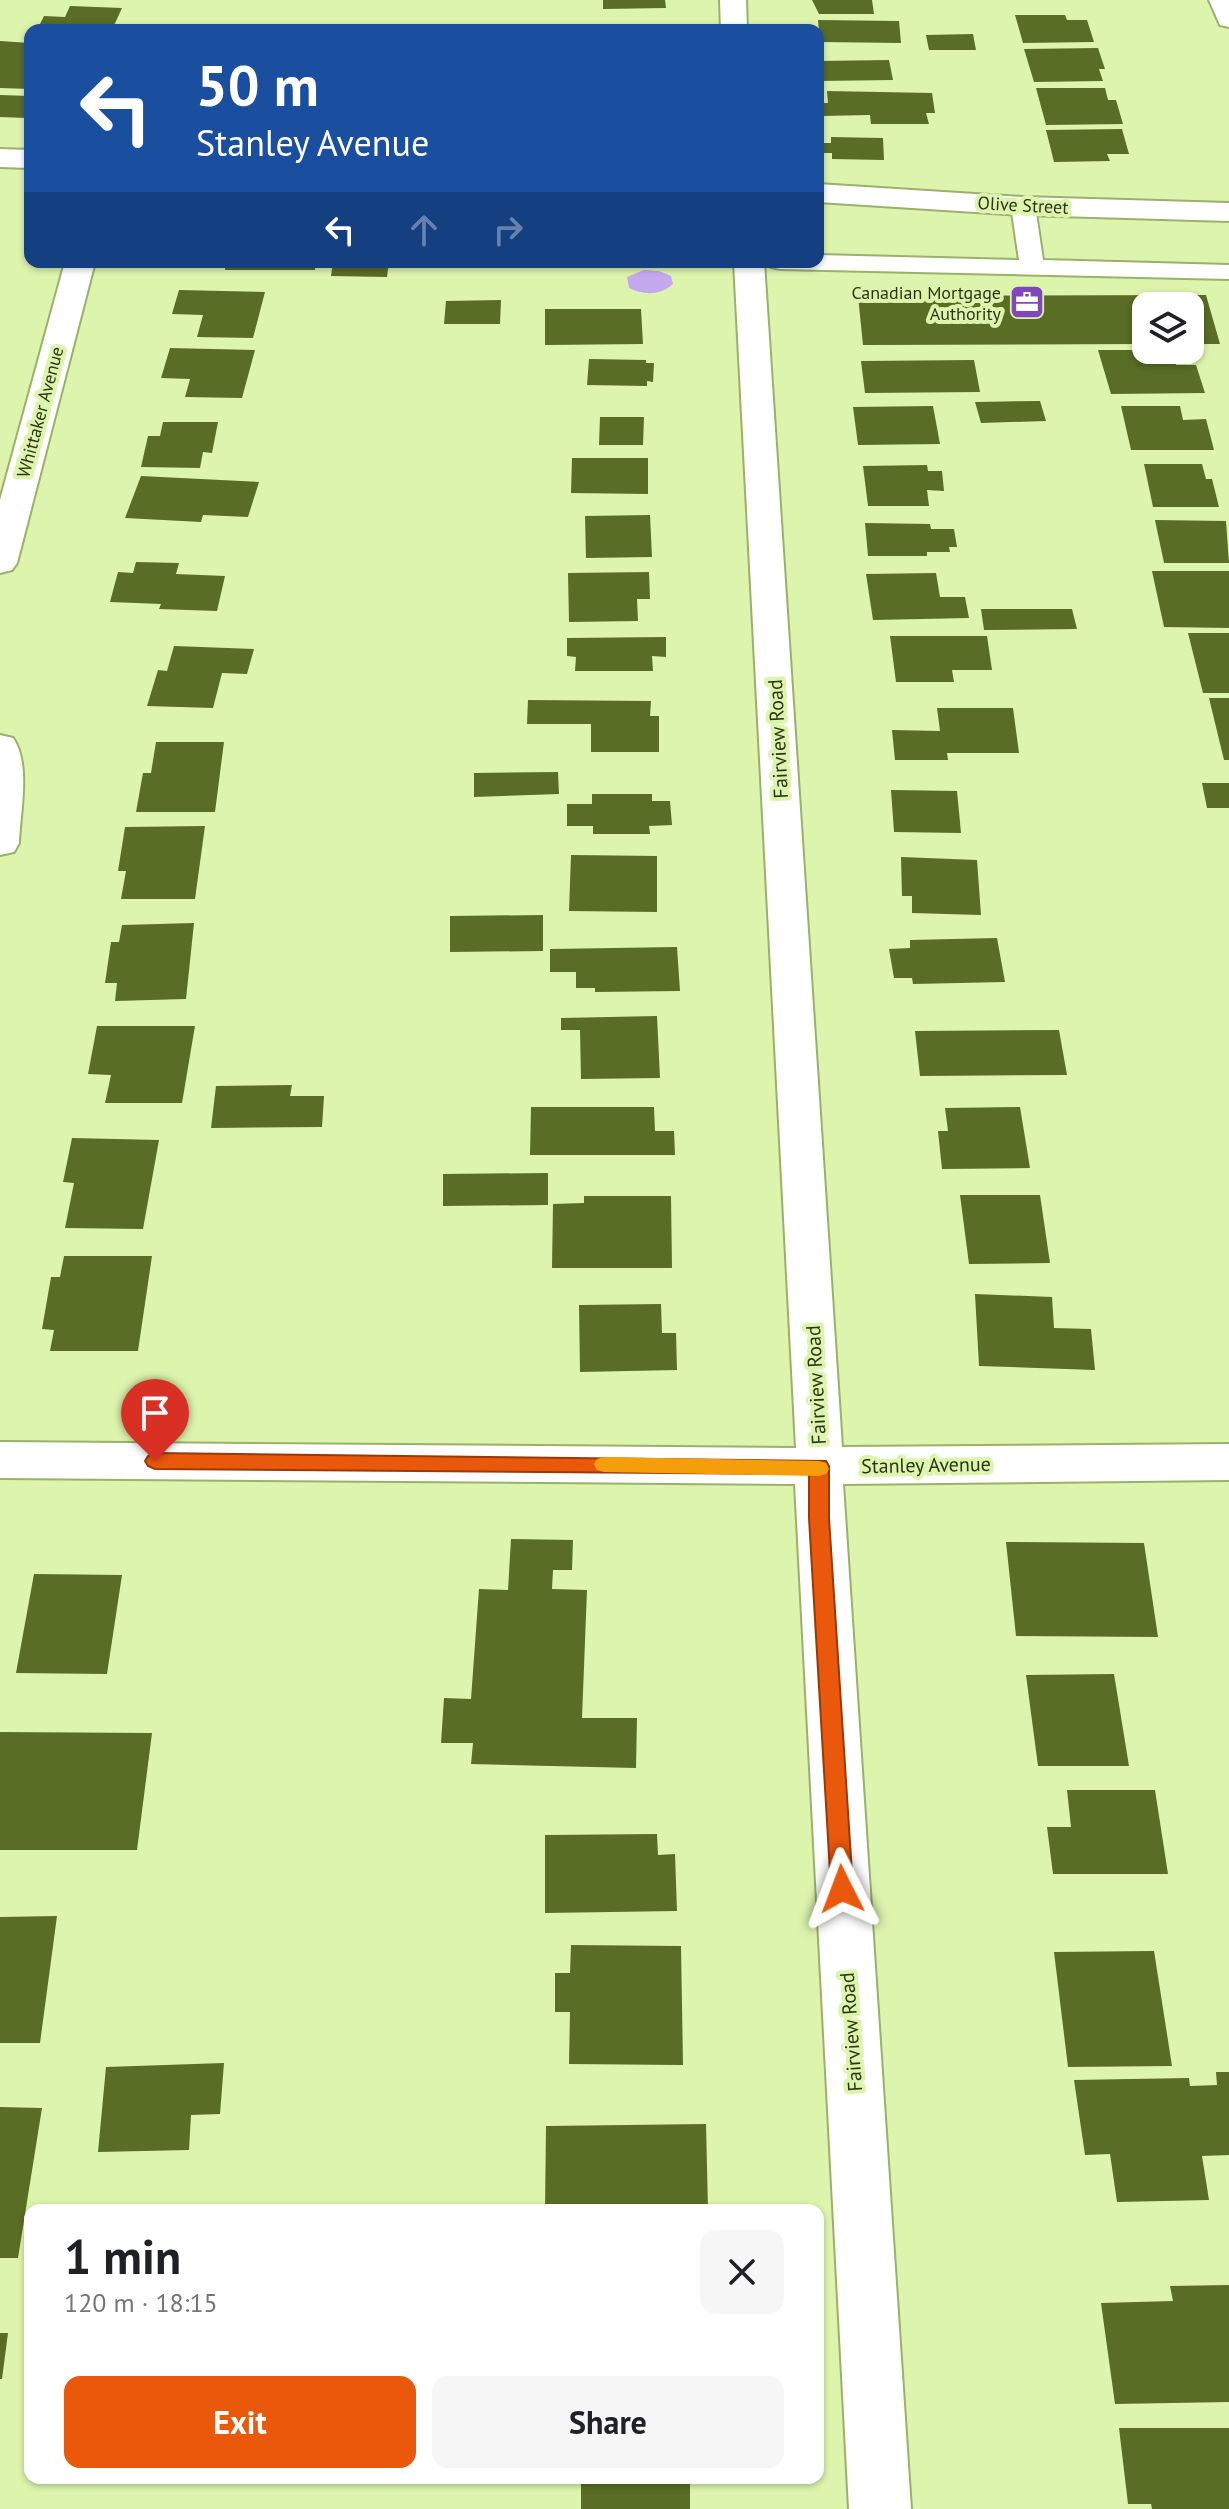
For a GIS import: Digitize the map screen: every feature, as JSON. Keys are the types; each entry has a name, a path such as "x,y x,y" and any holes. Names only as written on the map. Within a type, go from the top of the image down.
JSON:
{"street":[{"path":"733,0 734,24"},
{"path":"1222,0 1229,19"},
{"path":"0,158 24,159"},
{"name":"Olive Street","path":"824,193 1023,206 1229,212"},
{"name":"Whittaker Avenue","path":"0,563 78,268"},
{"name":"Fairview Road","path":"749,268 818,1404 819,1518 880,2509"},
{"path":"0,746 3,776 0,843"},
{"name":"Stanley Avenue","path":"0,1460 819,1466 1229,1462"}],"lane":[{"path":"1023,206 1032,268"},
{"path":"824,263 1229,272"}],"shaded area":[{"path":"644,270 671,276 673,284 663,291 651,293 629,288 627,277"}],"building":[{"path":"603,0 665,0 666,8 603,9"},
{"path":"812,0 872,0 874,14 819,14"},
{"path":"70,6 122,8 115,24 40,24 44,16 65,17"},
{"path":"1015,15 1065,15 1067,20 1087,20 1094,42 1023,43"},
{"path":"818,20 899,21 901,43 824,42 824,24 818,24"},
{"path":"973,34 976,50 929,50 926,35"},
{"path":"0,41 24,43 24,89 0,88"},
{"path":"1098,48 1105,69 1099,69 1103,81 1034,82 1024,49"},
{"path":"889,60 893,80 824,81 824,61"},
{"path":"1036,88 1105,88 1108,100 1116,100 1123,124 1046,125"},
{"path":"827,91 932,93 935,113 926,113 929,124 871,124 870,115 824,116 824,103 828,103"},
{"path":"0,95 24,96 24,118 0,117"},
{"path":"1122,129 1129,154 1107,154 1110,161 1054,162 1046,130"},
{"path":"831,137 883,138 884,160 832,159 832,153 824,153 824,143 831,143"},
{"path":"225,268 315,268 315,270"},
{"path":"332,268 388,268 387,277 331,276"},
{"path":"179,290 265,292 253,338 197,337 203,315 172,314"},
{"path":"1132,295 1132,344 863,345 858,296"},
{"path":"1206,295 1220,344 1204,344"},
{"path":"501,300 500,324 444,324 446,301"},
{"path":"545,309 641,309 643,344 545,345"},
{"path":"170,348 255,350 242,398 185,397 190,379 161,378"},
{"path":"1098,350 1132,350 1132,364 1196,365 1205,393 1111,394"},
{"path":"589,359 646,360 646,363 654,363 653,382 647,381 647,386 587,385"},
{"path":"974,360 980,392 865,393 861,361"},
{"path":"1040,401 1046,421 981,423 975,402"},
{"path":"933,406 940,444 858,445 853,407"},
{"path":"1121,406 1180,406 1183,420 1206,419 1214,450 1131,450"},
{"path":"600,417 644,417 643,445 599,445"},
{"path":"163,422 218,422 212,453 203,452 200,468 141,467 148,436 160,436"},
{"path":"572,458 648,458 648,494 571,493"},
{"path":"1144,464 1202,464 1206,479 1212,479 1219,507 1153,507"},
{"path":"927,465 928,471 942,471 944,491 927,490 929,506 868,506 863,466"},
{"path":"141,476 259,482 248,517 203,515 201,522 125,518"},
{"path":"650,515 652,557 586,558 585,516"},
{"path":"1155,520 1226,521 1229,563 1164,563"},
{"path":"865,523 930,524 931,529 954,529 957,547 949,547 950,552 927,552 927,556 868,556"},
{"path":"136,562 179,563 176,574 225,576 217,611 159,609 161,604 110,602 118,572 133,573"},
{"path":"1152,571 1229,571 1229,628 1164,627"},
{"path":"649,572 650,599 637,599 638,621 569,622 568,573"},
{"path":"936,573 940,597 965,597 969,618 873,620 866,574"},
{"path":"981,609 1072,609 1077,629 984,630"},
{"path":"1188,633 1229,633 1229,693 1203,693"},
{"path":"890,636 987,636 992,670 952,670 954,682 896,682"},
{"path":"666,637 666,657 652,656 653,671 575,671 576,657 567,656 567,638"},
{"path":"174,646 254,649 247,674 222,673 213,708 147,706 158,670 167,671"},
{"path":"1209,698 1229,698 1229,760 1224,760"},
{"path":"528,700 651,701 650,716 659,716 659,752 591,752 591,724 527,724"},
{"path":"937,708 1013,708 1019,753 947,753 948,760 895,760 892,730 940,731"},
{"path":"156,742 224,742 215,812 136,812 143,773 151,773"},
{"path":"558,772 559,794 474,797 474,773"},
{"path":"1202,783 1229,783 1229,808 1207,808"},
{"path":"891,790 957,791 961,833 894,832"},
{"path":"592,794 652,794 652,801 670,801 672,825 649,826 650,834 593,834 593,826 567,826 567,804 592,804"},
{"path":"205,826 195,899 121,899 126,871 118,871 125,827"},
{"path":"571,855 657,856 657,912 569,911"},
{"path":"901,857 977,860 981,915 912,913 912,896 902,896"},
{"path":"543,915 543,951 450,952 450,916"},
{"path":"194,923 186,999 115,1001 117,983 105,983 111,942 119,942 122,925"},
{"path":"997,938 1005,982 913,984 912,978 894,978 889,949 910,948 910,940"},
{"path":"677,947 680,991 595,992 595,988 576,988 576,972 550,972 550,949"},
{"path":"657,1016 660,1078 581,1079 580,1030 561,1030 561,1018"},
{"path":"97,1026 195,1026 182,1103 105,1103 111,1075 88,1074"},
{"path":"1059,1030 1067,1075 920,1076 915,1031"},
{"path":"292,1085 290,1096 324,1096 322,1127 211,1128 216,1086"},
{"path":"531,1107 654,1107 655,1131 674,1131 675,1155 530,1155"},
{"path":"1020,1107 1030,1168 942,1169 938,1131 948,1131 945,1108"},
{"path":"72,1138 159,1140 143,1229 65,1228 74,1183 63,1182"},
{"path":"548,1173 548,1205 443,1206 443,1174"},
{"path":"960,1195 1040,1195 1050,1263 969,1264"},
{"path":"584,1196 671,1196 672,1268 552,1268 553,1204 584,1203"},
{"path":"64,1256 152,1256 138,1351 50,1351 54,1330 42,1329 51,1277 60,1277"},
{"path":"975,1294 1052,1297 1054,1328 1091,1329 1095,1370 979,1366"},
{"path":"661,1304 662,1333 676,1333 677,1370 580,1372 579,1305"},
{"path":"511,1539 573,1540 572,1570 553,1570 552,1589 587,1590 582,1718 637,1718 636,1768 471,1764 473,1743 441,1743 444,1698 471,1699 479,1589 508,1590"},
{"path":"1006,1542 1144,1543 1158,1637 1016,1636"},
{"path":"34,1574 122,1575 107,1674 16,1673"},
{"path":"1114,1674 1129,1766 1038,1766 1026,1675"},
{"path":"0,1732 152,1733 137,1850 0,1850"},
{"path":"1067,1790 1155,1790 1168,1874 1053,1874 1047,1827 1071,1827"},
{"path":"657,1834 658,1855 675,1854 677,1911 545,1913 545,1835"},
{"path":"57,1916 40,2043 0,2043 0,1917"},
{"path":"571,1945 681,1946 683,2065 569,2064 570,2012 555,2012 555,1973 570,1973"},
{"path":"1154,1951 1172,2066 1068,2067 1054,1952"},
{"path":"224,2063 220,2114 191,2115 189,2150 98,2152 106,2067"},
{"path":"1216,2072 1229,2072 1229,2155 1202,2156 1209,2200 1117,2202 1110,2154 1085,2155 1074,2080 1189,2078 1190,2086 1217,2085"},
{"path":"0,2107 42,2108 27,2204 24,2204 18,2258 0,2258"},
{"path":"706,2124 708,2204 545,2204 546,2126"},
{"path":"1229,2285 1229,2402 1115,2404 1101,2303 1173,2301 1170,2286"},
{"path":"0,2333 8,2333 2,2379 0,2379"},
{"path":"1119,2428 1229,2428 1229,2509 1152,2509 1151,2504 1128,2504"},
{"path":"581,2484 690,2484 690,2509 581,2509"}],"slow traffic":[{"path":"604,1464 819,1466 819,1469"}],"place":[{"name":"Canadian Mortgage Authority","path":"1027,302"}],"route":[{"path":"155,1461 819,1466 819,1518 842,1889"}]}
